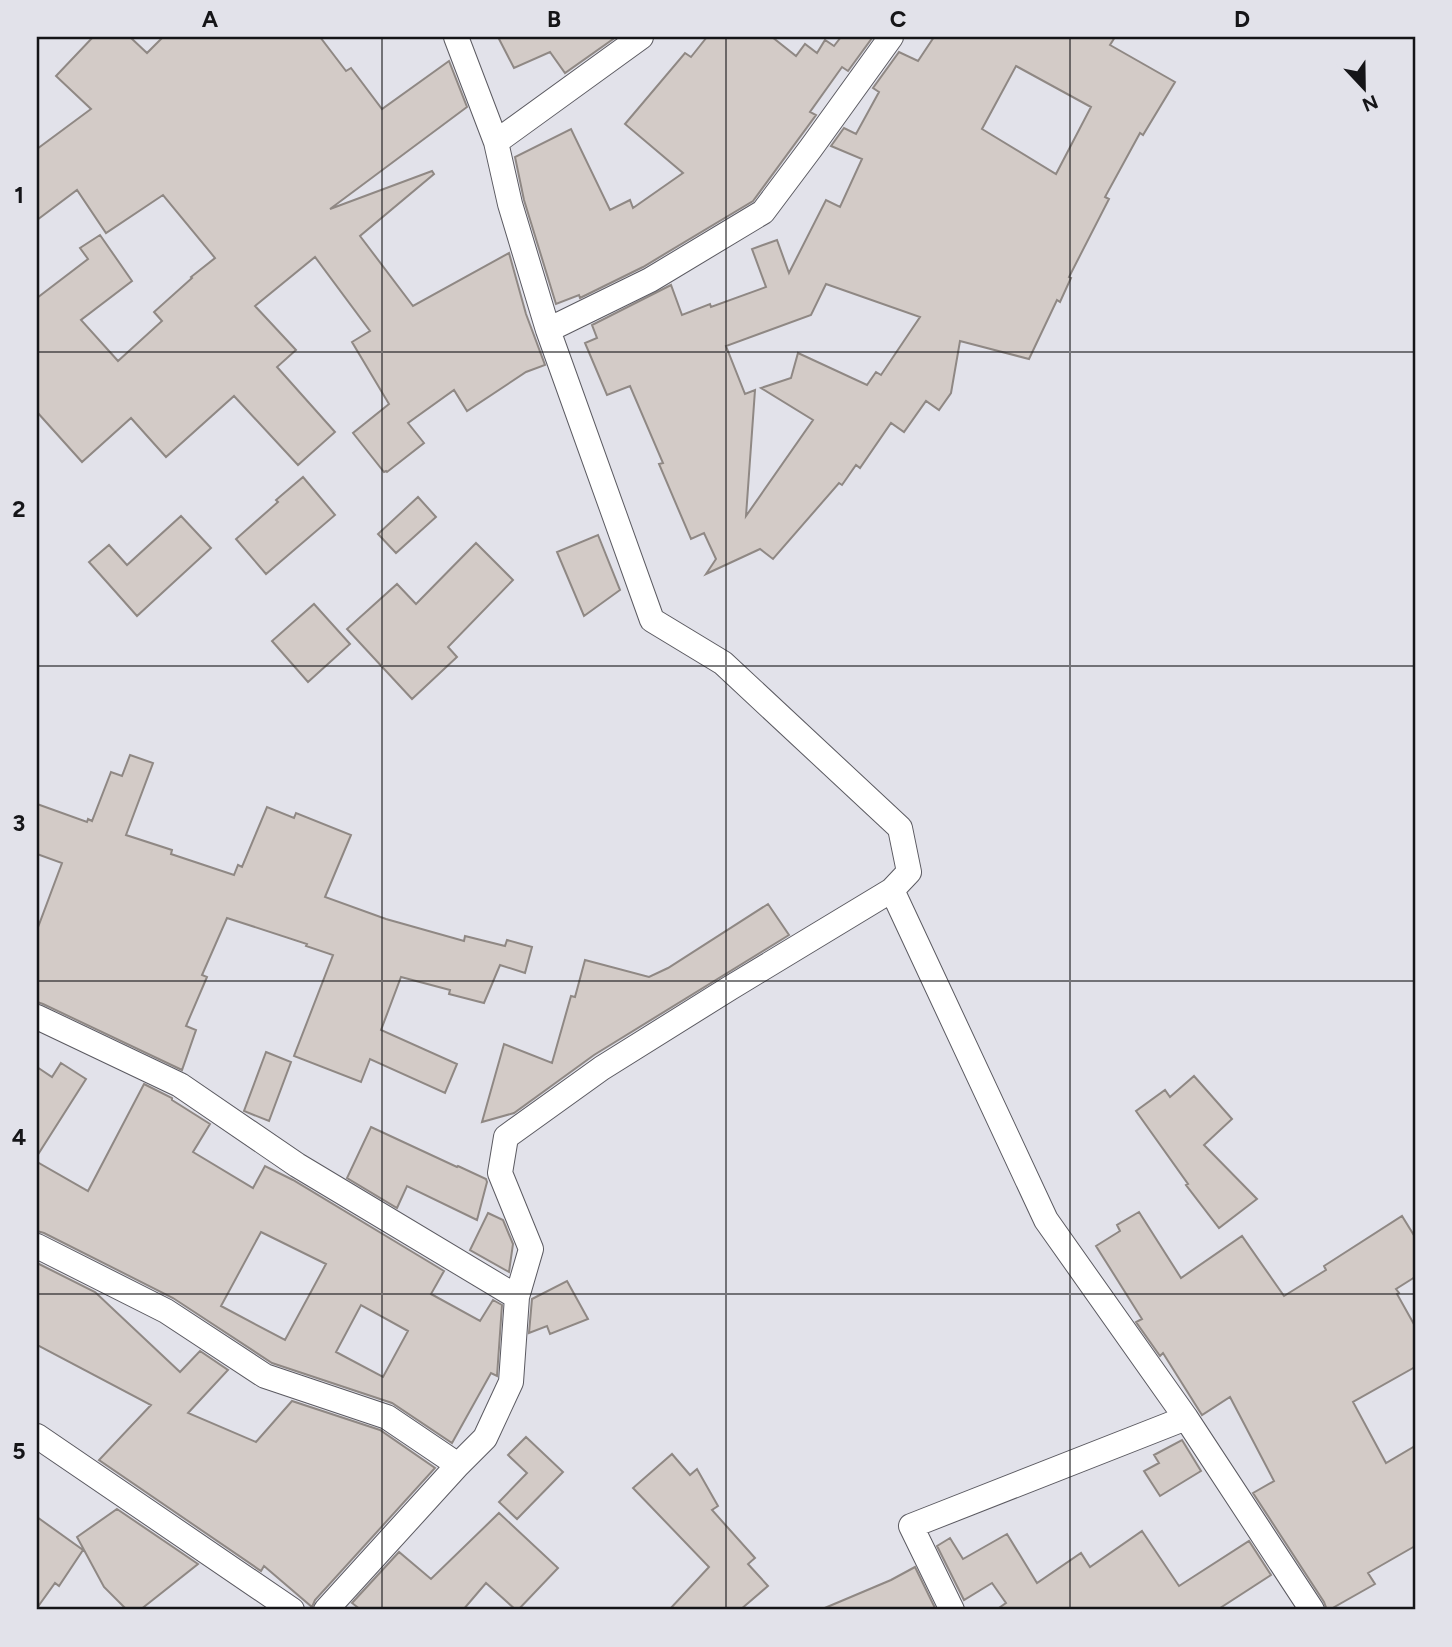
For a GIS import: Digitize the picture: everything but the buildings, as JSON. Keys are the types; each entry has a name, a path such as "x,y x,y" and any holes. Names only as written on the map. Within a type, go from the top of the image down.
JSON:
{"street":[{"path":"326,1610 485,1438 511,1382 517,1297 531,1249 500,1172 506,1137 602,1069 892,890 909,872 900,828 723,663 652,620 548,330 510,204 496,142 456,37"},
{"path":"496,142 641,37"},
{"path":"548,330 650,280 762,212 891,37"},
{"path":"892,890 1046,1220 1186,1418 1312,1610"},
{"path":"37,1017 180,1085 297,1165 517,1297"},
{"path":"37,1246 166,1311 265,1376 387,1417 458,1465"},
{"path":"952,1610 911,1526 1186,1418"},
{"path":"37,1436 292,1610"}]}
